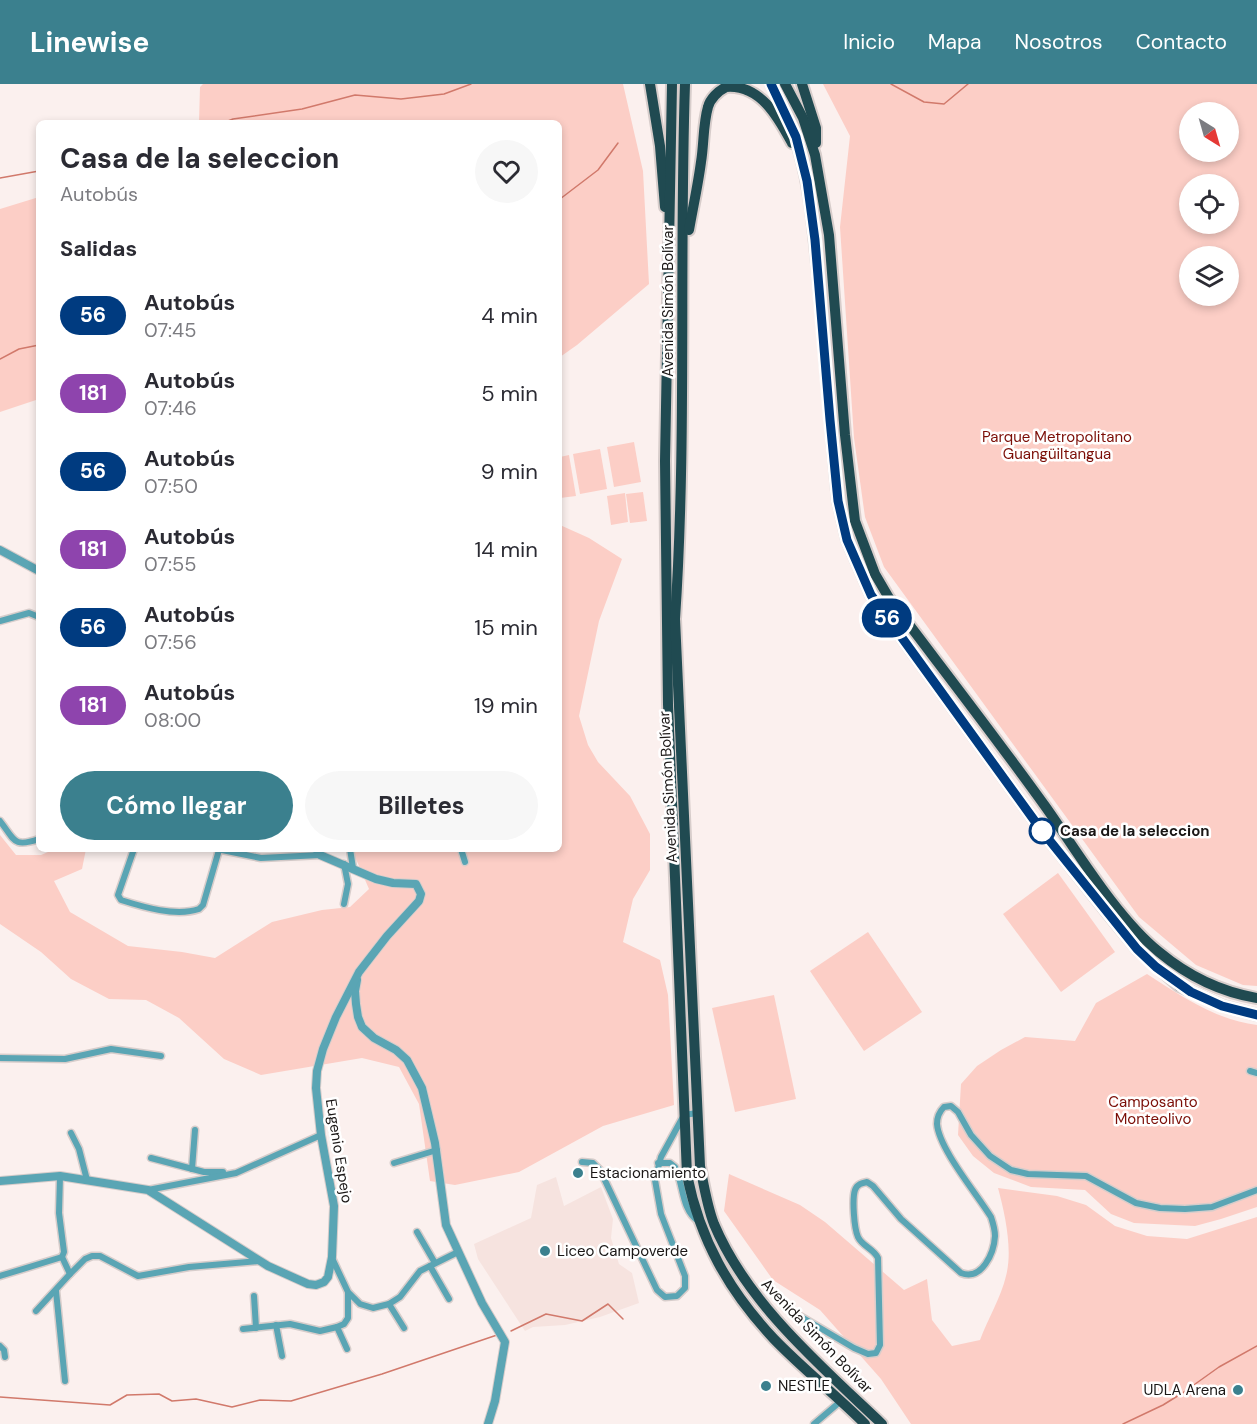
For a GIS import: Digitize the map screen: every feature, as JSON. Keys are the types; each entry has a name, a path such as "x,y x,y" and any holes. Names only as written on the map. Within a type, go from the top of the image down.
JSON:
{"highway":[{"path":"650,84 670,234"},
{"name":"Avenida Simón Bolívar","path":"672,84 665,461 668,716 687,1175 699,1222 716,1260 744,1303 773,1338 865,1424"},
{"name":"Avenida Simón Bolívar","path":"686,84 681,491 675,619 700,1166 714,1223 734,1264 762,1303 882,1424"},
{"path":"683,266 701,164 708,106 717,93 724,88 742,84 768,100 803,165"},
{"path":"771,84 796,137 803,165 815,240 837,490 847,540 871,595 1042,831 1137,949 1156,967 1191,992 1222,1006 1257,1015"},
{"path":"785,84 803,118 816,155"},
{"path":"802,84 816,128 816,155 829,235 844,435 855,521 875,574 889,598 1109,896 1140,934 1182,969 1233,994 1257,998"},
{"path":"990,761 1003,751"}],"street":[{"path":"0,550 36,569"},
{"path":"0,621 29,613 36,616"},
{"path":"0,821 18,843 22,845 36,840"},
{"path":"133,852 119,898 149,909 165,910 199,909 203,905 216,852"},
{"path":"228,852 261,858 318,852"},
{"name":"Eugenio Espejo","path":"0,1181 60,1176 148,1190 259,1261 308,1284 316,1285 328,1278 332,1257 334,1206 321,1135 316,1088 317,1071 323,1048 336,1017 359,972 387,936 419,901 421,894 416,884 384,881 318,852"},
{"path":"350,852 353,868"},
{"path":"462,852 465,862"},
{"path":"344,864 348,884 344,904"},
{"path":"359,972 355,991 358,1017 362,1027 368,1033 396,1050 416,1074 422,1088 436,1150 446,1225 482,1302 506,1342 488,1424"},
{"path":"0,1058 65,1059 111,1049 161,1056"},
{"path":"798,1315 854,1348 868,1354 876,1353 880,1345 878,1258 876,1253 861,1242 857,1235 853,1202 856,1188 867,1182 901,1219 961,1273 970,1275 977,1273 984,1266 994,1242 995,1234 991,1217 948,1153 942,1140 937,1125 939,1113 944,1107 951,1106 958,1112 971,1135 990,1156 1011,1170 1028,1174 1086,1176 1136,1203 1160,1208 1212,1207 1257,1190"},
{"path":"582,1162 593,1163 600,1170 657,1290 664,1297 677,1296 685,1288 686,1281 661,1214 655,1180 658,1163 684,1115 697,1113"},
{"path":"192,1169 195,1130"},
{"path":"71,1133 87,1180"},
{"path":"148,1190 236,1173 321,1135"},
{"path":"394,1163 436,1150"},
{"path":"151,1158 204,1172 236,1173"},
{"path":"658,1163 670,1163 675,1167 690,1214 699,1222"},
{"path":"60,1176 59,1213 64,1252 62,1257 70,1274"},
{"path":"417,1232 449,1299"},
{"path":"348,1292 366,1307 374,1308 389,1304 400,1297 420,1271 458,1252"},
{"path":"36,1311 85,1259 92,1256 100,1256 138,1276 189,1267 259,1261"},
{"path":"0,1276 62,1257"},
{"path":"243,1329 298,1324 320,1330 344,1324 348,1318 348,1292 332,1257"},
{"path":"56,1291 65,1381"},
{"path":"254,1296 256,1328"},
{"path":"389,1304 404,1328"},
{"path":"276,1325 282,1356"},
{"path":"337,1327 347,1349"},
{"path":"0,1346 4,1350 5,1357"},
{"path":"814,1424 842,1401"}],"shaded area":[{"name":"Liceo Campoverde","path":"556,1177 564,1206 601,1187 613,1219 611,1238 619,1264 632,1273 639,1303 600,1317 565,1325 533,1327 525,1331 478,1259 474,1244 531,1218 537,1185"}],"green space":[{"path":"203,84 623,84 643,171 649,284 562,356 562,120 199,120 200,87"},
{"name":"Parque Metropolitano Guangüiltangua","path":"823,84 1257,84 1257,986 1243,985 1196,965 1139,917 884,567 865,517 854,438 840,227 850,136"},
{"path":"36,198 36,400 0,412 0,209"},
{"path":"634,442 641,482 614,487 607,447"},
{"path":"600,449 607,489 580,494 573,454"},
{"path":"569,455 576,496 562,498 562,457"},
{"path":"643,492 647,521 630,523 626,494"},
{"path":"625,493 628,522 611,525 607,496"},
{"path":"562,526 589,538 622,559 599,621 579,716 588,745 598,762 630,796 650,834 650,870 633,899 623,942 660,960 668,995 674,1105 603,1126 519,1172 455,1185 430,1181 419,1104 399,1067 362,1058 261,1075 224,1059 179,1018 146,1000 109,999 71,979 41,952 0,924 0,835 16,855 85,852 82,869 54,881 70,912 128,946 215,958 272,922 322,910 350,907 369,889 353,852 562,852"},
{"path":"1058,873 1115,952 1061,992 1003,914"},
{"path":"868,932 922,1012 864,1051 810,971"},
{"name":"Camposanto Monteolivo","path":"1147,974 1213,1012 1257,1025 1257,1207 1195,1226 1134,1223 1111,1214 1085,1190 1031,1187 994,1173 973,1156 958,1135 961,1084 977,1066 1025,1037 1075,1041 1096,1003"},
{"path":"774,995 796,1099 735,1112 712,1008"},
{"path":"729,1174 800,1205 825,1222 904,1290 927,1279 932,1320 952,1346 980,1340 1004,1284 1009,1255 998,1188 1057,1196 1086,1205 1115,1226 1147,1236 1187,1239 1257,1217 1257,1424 911,1424 881,1379 820,1310 773,1280 724,1211"}],"waterway":[{"path":"230,120 302,109 355,95 401,99 444,94 471,84"},
{"path":"891,84 924,102 944,104 968,84"},
{"path":"562,197 598,170 618,143"},
{"path":"0,178 36,172"},
{"path":"0,359 19,349 36,346"},
{"path":"511,1331 546,1314 582,1321 608,1304 623,1319"},
{"path":"0,1397 110,1405 127,1395 159,1394 172,1401 196,1399 232,1407 260,1400 291,1401 382,1374 497,1335"},
{"path":"1123,1424 1163,1405 1219,1367 1257,1346"}],"bus line":[{"name":"56","path":"771,84 783,105 796,137 807,181 815,240 838,501 847,540 871,595 1042,831 1137,949 1179,986 1222,1006 1257,1015"}],"place":[{"name":"Casa de la seleccion","path":"1042,831"},
{"name":"Estacionamiento","path":"578,1173"},
{"name":"Liceo Campoverde","path":"545,1251"},
{"name":"NESTLE","path":"766,1386"},
{"name":"UDLA Arena","path":"1238,1390"}]}
